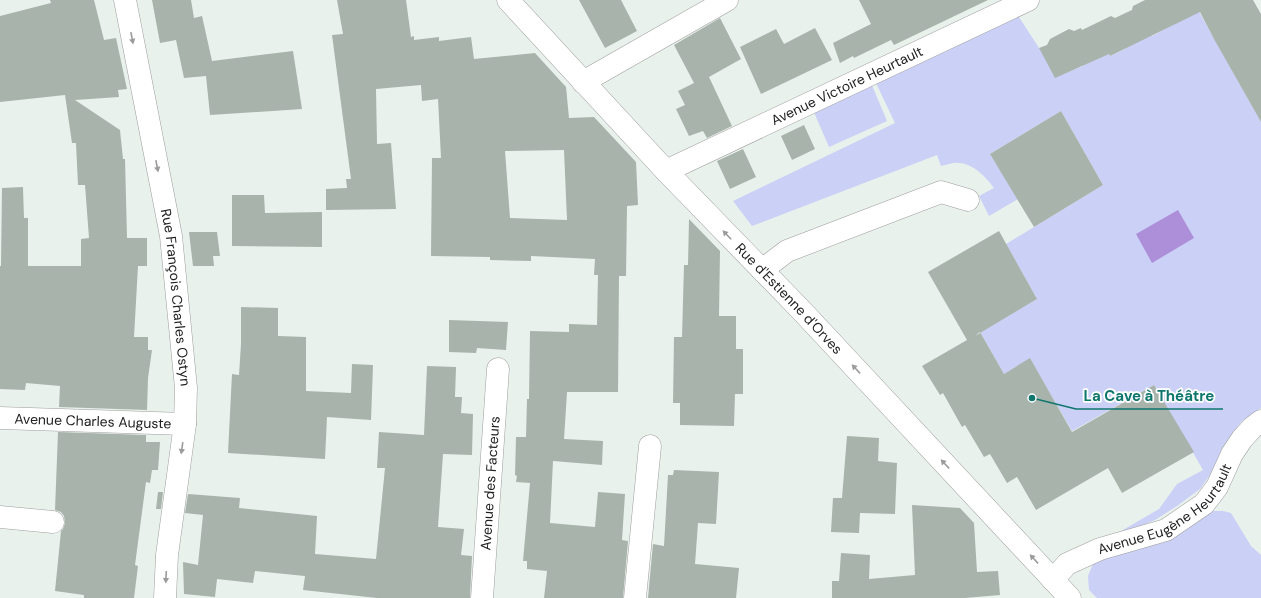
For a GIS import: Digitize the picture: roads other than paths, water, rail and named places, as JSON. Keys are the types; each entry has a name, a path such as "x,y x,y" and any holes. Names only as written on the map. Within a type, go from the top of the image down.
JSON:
{"street":[{"name":"Rue François Charles Ostyn","path":"125,0 171,236 186,388 185,424 168,555 165,598"},
{"name":"Rue d'Estienne d'Orves","path":"508,0 666,171 802,311 1053,580 1068,598"},
{"path":"583,82 726,0"},
{"name":"Avenue Victoire Heurtault","path":"666,171 1028,0"},
{"path":"762,270 787,251 941,192 968,200"},
{"name":"Avenue des Facteurs","path":"482,598 498,369"},
{"name":"Avenue Charles Auguste","path":"0,418 185,424"},
{"name":"Avenue Eugène Heurtault","path":"1053,580 1067,564 1100,549 1166,530 1204,504 1217,487 1232,454 1242,438 1261,421"},
{"path":"635,598 650,446"},
{"path":"0,517 53,522"}],"place":[{"name":"La Cave à Théâtre","path":"1032,398"}]}
